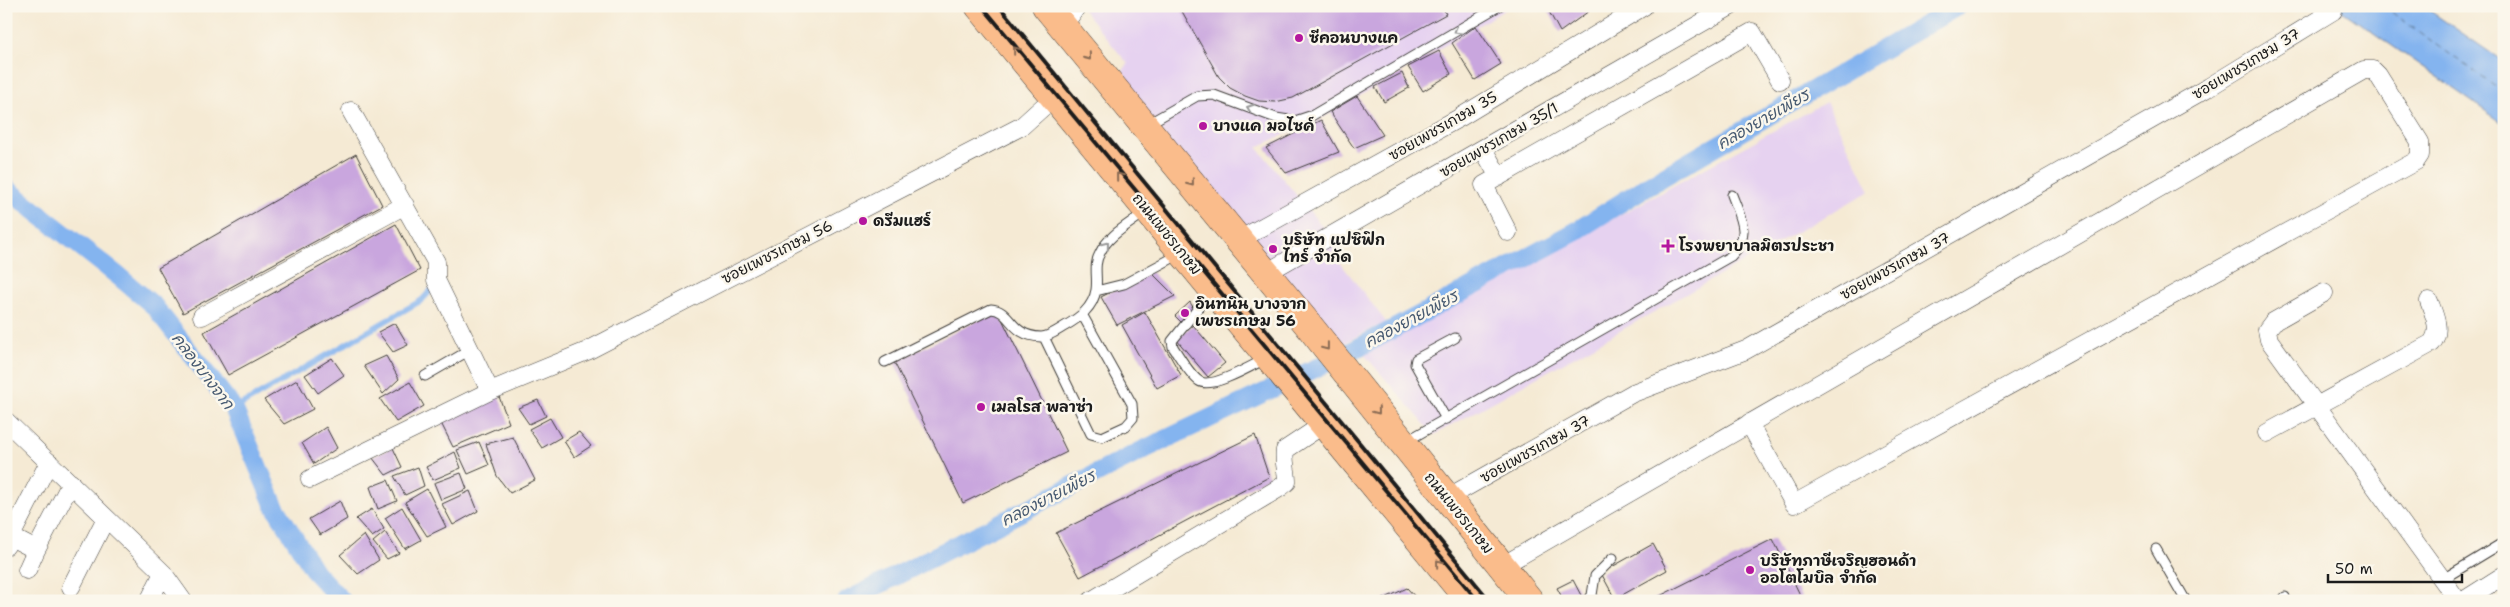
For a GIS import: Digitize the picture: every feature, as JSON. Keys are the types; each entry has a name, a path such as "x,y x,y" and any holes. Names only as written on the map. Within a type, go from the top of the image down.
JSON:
{"main road":[{"name":"ถนนเพชรเกษม","path":"979,6 1470,601"},
{"name":"ถนนเพชรเกษม","path":"1046,6 1070,16 1144,126 1306,322 1530,601"}],"street":[{"name":"ซอยเพชรเกษม 35","path":"1238,240 1459,118 1644,6"},
{"name":"ซอยเพชรเกษม 35/1","path":"1266,273 1731,6"},
{"name":"ซอยเพชรเกษม 37","path":"1447,498 1633,393 1746,350 2209,87 2333,11"},
{"path":"1508,232 1484,185 1752,32 1780,80"},
{"path":"1502,566 1749,423 2364,70 2373,70 2378,75 2420,142 2420,155 2416,161 1794,504 1749,423"},
{"name":"ซอยเพชรเกษม 56","path":"310,479 490,391 587,352 1022,126 1054,97"},
{"path":"351,111 436,262 437,283 490,391"},
{"path":"1483,149 1499,177"},
{"path":"202,316 404,205"},
{"path":"2324,294 2273,322 2267,330 2269,340 2458,601"},
{"path":"2266,433 2432,342 2437,336 2437,325 2429,301"},
{"path":"6,420 164,573 183,601"},
{"path":"1091,601 1281,487 1287,482 1287,471 1283,460 1285,450 1324,424"},
{"path":"36,550 9,542 49,462"},
{"path":"27,570 71,483"},
{"path":"71,587 106,518"},
{"path":"149,601 164,573"},
{"path":"2463,601 2504,575"}],"lane":[{"path":"1144,126 1197,96 1214,95 1276,118 1295,121 1313,115 1499,6"},
{"path":"1403,444 1731,256 1741,246 1744,231 1732,195"},
{"path":"885,362 991,309 1003,313 1023,334 1044,337 1083,316 1096,291 1095,267 1100,252 1111,238 1147,211"},
{"path":"1096,291 1124,284 1182,252"},
{"path":"1212,290 1172,341 1173,347 1198,381 1207,385 1271,359"},
{"path":"1044,337 1090,434 1102,437 1126,426 1133,418 1132,404 1083,316"},
{"path":"1446,419 1414,364 1416,359 1455,338"},
{"path":"425,376 470,350"},
{"path":"2443,579 2504,542"},
{"path":"2156,549 2186,601"},
{"path":"1588,601 1592,595 1595,576 1613,558"}],"shaded area":[{"path":"1080,6 1511,6 1326,116 1257,147 1339,247 1335,256 1386,322 1338,346 1116,79 1128,64"},
{"name":"โรงพยาบาลมิตรประชา","path":"1826,102 1870,191 1434,435 1362,352 1465,300"}],"water":[{"path":"2335,6 2423,6 2504,62 2504,124"}],"building":[{"name":"ซีคอนบางแค","path":"1179,6 1446,6 1443,8 1446,14 1293,98 1275,102 1259,101 1245,96 1230,88 1219,77"},
{"path":"1546,6 1586,6 1589,11 1560,32"},
{"path":"1476,26 1501,64 1475,80 1452,43"},
{"path":"1439,51 1451,74 1423,91 1408,67"},
{"path":"1402,73 1409,88 1384,102 1375,87"},
{"path":"1357,96 1383,135 1354,148 1330,112"},
{"path":"1321,120 1339,152 1286,173 1266,148"},
{"path":"356,154 382,205 183,313 158,268"},
{"path":"396,224 420,270 228,375 204,332"},
{"path":"1151,272 1175,296 1117,325 1101,297"},
{"name":"อินทนิน บางจาก เพชรเกษม 56","path":"1190,302 1195,311 1182,323 1175,316"},
{"name":"เมลโรส พลาซ่า","path":"998,311 1067,452 963,503 894,362"},
{"path":"1145,312 1181,375 1157,388 1122,325"},
{"path":"395,323 408,345 393,352 378,332"},
{"path":"1193,325 1225,363 1208,377 1176,339"},
{"path":"386,356 399,379 383,394 364,366"},
{"path":"332,358 344,375 318,393 305,375"},
{"path":"297,380 313,409 284,424 264,400"},
{"path":"410,382 424,406 396,422 380,399"},
{"path":"498,394 509,423 453,447 440,421"},
{"path":"538,400 546,416 529,424 518,408"},
{"path":"550,418 561,437 542,448 529,429"},
{"path":"326,427 337,448 314,464 302,443"},
{"path":"579,432 591,446 574,457 564,441"},
{"path":"1255,435 1269,477 1080,577 1056,533"},
{"path":"513,437 535,480 510,493 497,476 486,444"},
{"path":"479,442 489,465 468,474 457,450"},
{"path":"393,448 402,467 386,475 372,457"},
{"path":"455,452 461,468 433,480 426,467"},
{"path":"418,467 424,486 405,495 394,476"},
{"path":"461,473 467,489 441,500 434,483"},
{"path":"388,480 397,501 378,509 370,487"},
{"path":"427,489 446,527 427,536 405,502"},
{"path":"470,491 478,511 453,525 442,504"},
{"path":"340,501 347,519 320,535 309,519"},
{"path":"402,507 421,540 405,549 385,518"},
{"path":"372,509 384,529 372,537 356,519"},
{"path":"385,532 399,553 387,559 373,542"},
{"path":"364,535 379,560 358,574 340,555"},
{"name":"บริษัทภาษีเจริญฮอนด้า ออโตโมบิล จำกัด","path":"1773,539 1803,601 1650,601"},
{"path":"1653,544 1667,570 1615,599 1601,573"},
{"path":"1573,580 1584,601 1564,601 1557,588"},
{"path":"1407,588 1419,601 1379,601"}],"waterway":[{"name":"คลองยายเพียร","path":"847,601 1145,449 1356,349 1573,233 1649,185 1958,6"},
{"name":"คลองบางจาก","path":"6,188 154,306 234,409 274,505 315,572 342,601"},
{"path":"234,409 422,300 436,285"}],"ferry route":[{"path":"2383,6 2504,93"}],"railway":[{"path":"982,6 1478,601"},
{"path":"999,6 1490,601"}],"place":[{"name":"ซีคอนบางแค","path":"1299,38"},
{"name":"บางแค มอไซค์","path":"1203,126"},
{"name":"ดรีมแฮร์","path":"863,221"},
{"name":"โรงพยาบาลมิตรประชา","path":"1668,246"},
{"name":"บริษัท แปซิฟิก ไทร์ จำกัด","path":"1273,249"},
{"name":"อินทนิน บางจาก เพชรเกษม 56","path":"1185,313"},
{"name":"เมลโรส พลาซ่า","path":"981,407"},
{"name":"บริษัทภาษีเจริญฮอนด้า ออโตโมบิล จำกัด","path":"1750,570"}]}
